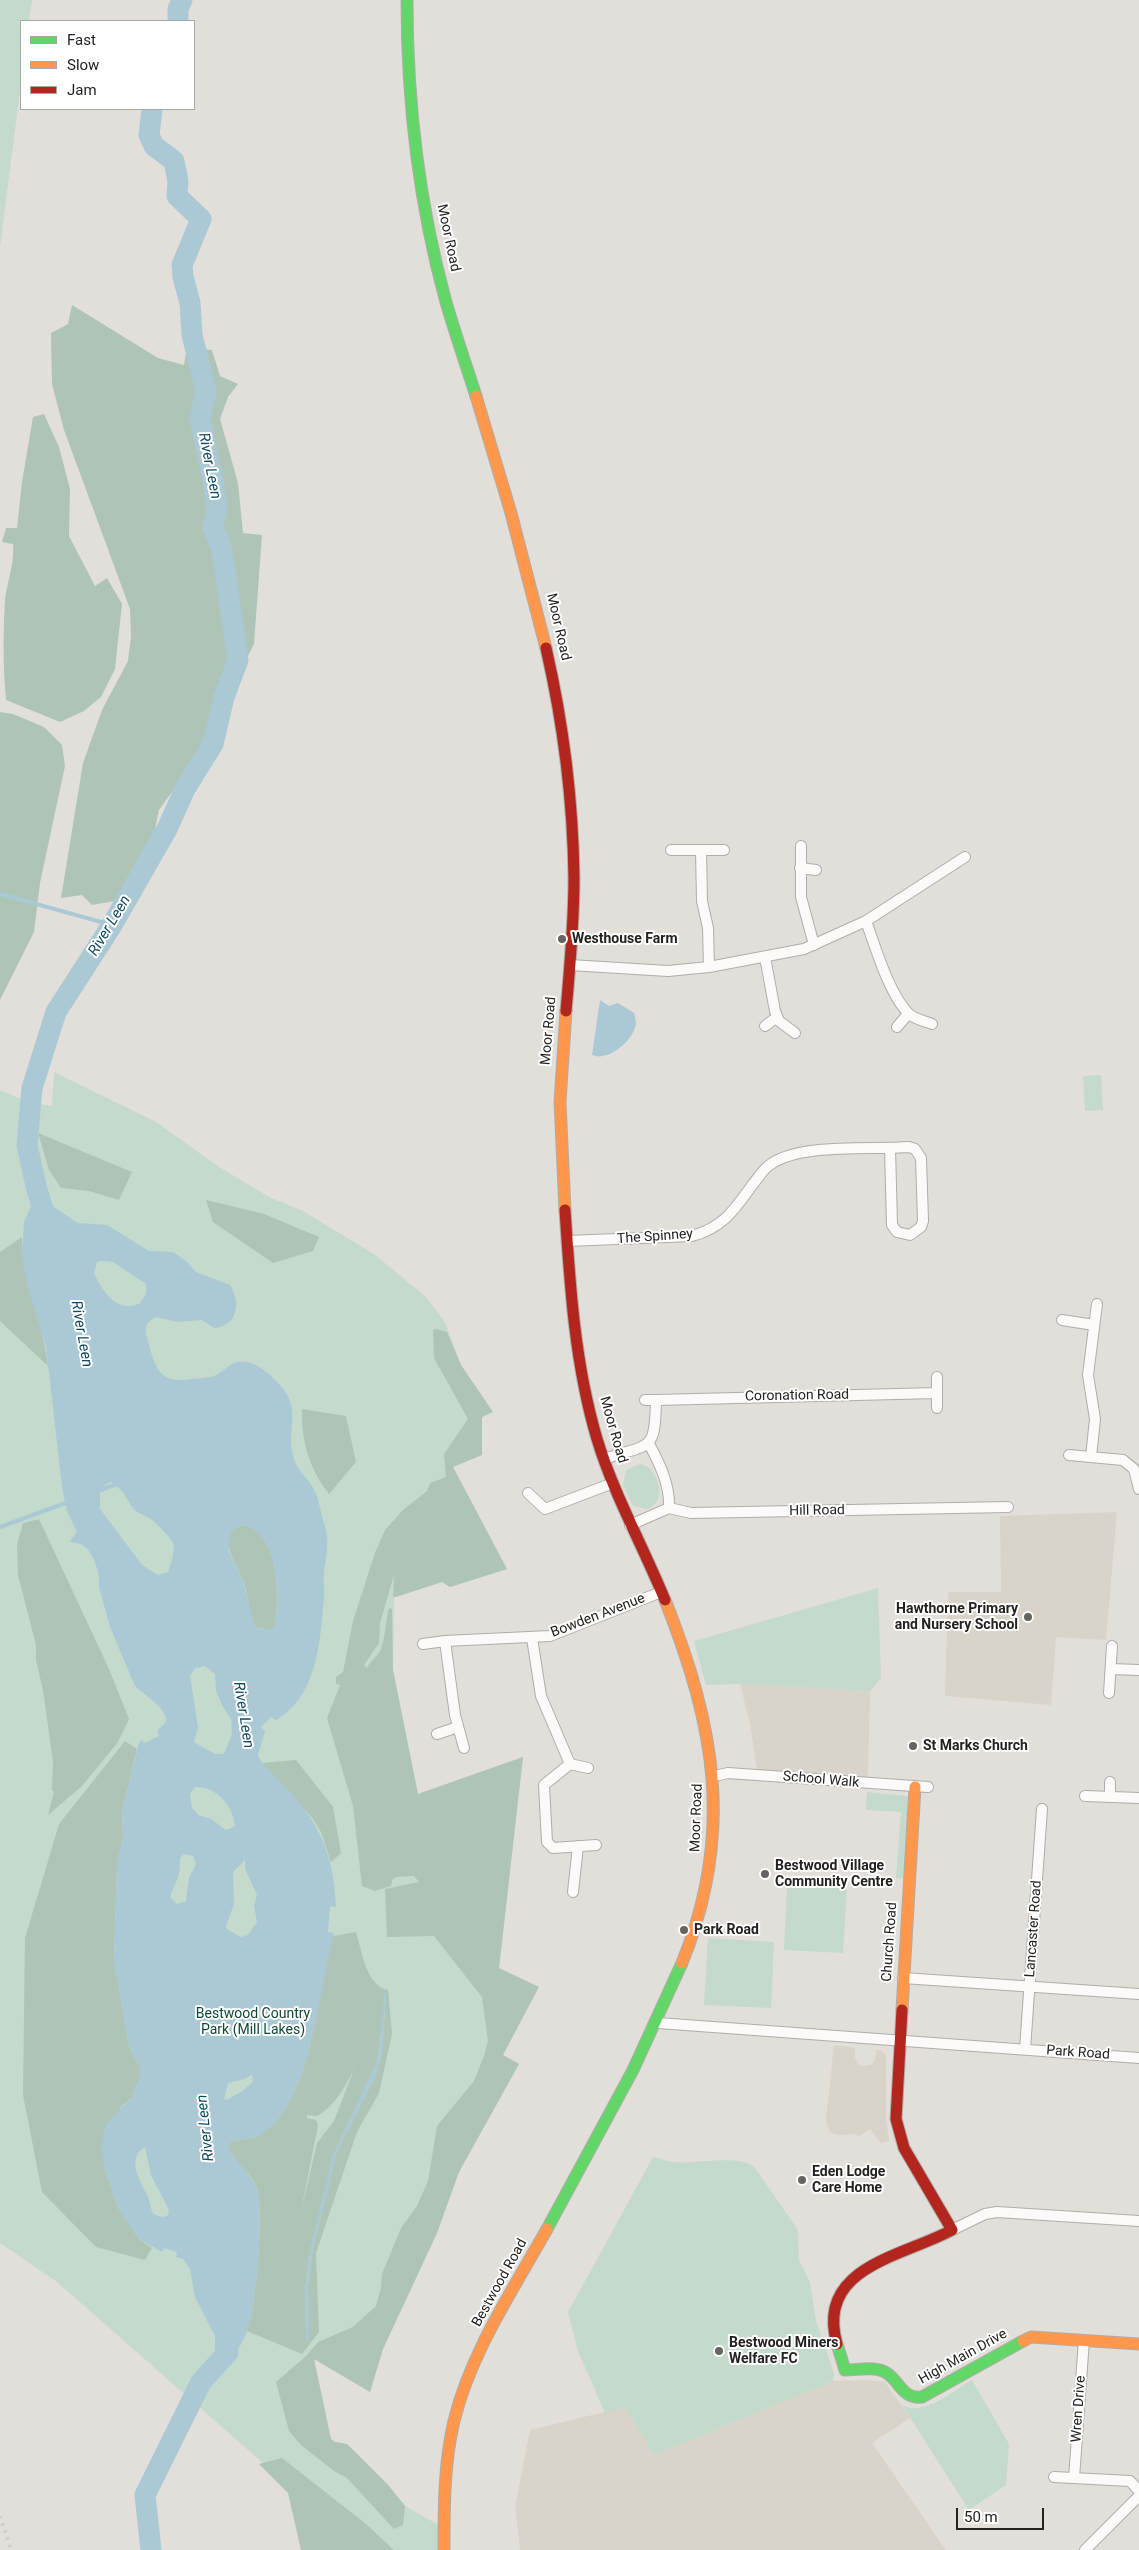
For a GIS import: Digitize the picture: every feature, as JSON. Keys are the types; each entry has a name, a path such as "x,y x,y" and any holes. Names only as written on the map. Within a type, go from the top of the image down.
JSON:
{"main road":[{"name":"Moor Road","path":"407,0 407,59 413,131 435,255 446,300 530,574 557,694 566,766 574,877 570,965 560,1089 566,1241 579,1353 594,1429 630,1525 661,1592 700,1708 714,1776 714,1825 709,1872 690,1940 658,2023 645,2049"},
{"name":"Church Road","path":"899,2040 915,1786"},
{"path":"899,2040 896,2119 899,2135 952,2230"},
{"name":"Bestwood Road","path":"444,2550 444,2486 450,2436 466,2380 482,2347 645,2049"},
{"name":"High Main Drive","path":"952,2230 918,2248 877,2262 845,2286 839,2295 833,2315 835,2337 845,2370 880,2369 887,2372 904,2394 914,2399 922,2397 1025,2339 1039,2336 1139,2344"}],"street":[{"path":"801,846 800,868 803,913 814,946"},
{"path":"671,850 724,850"},
{"path":"701,850 702,901 708,928 709,967"},
{"path":"570,965 668,971 709,967 814,946 866,921 965,857"},
{"path":"800,868 816,870"},
{"path":"866,921 880,961 899,1000 908,1014 932,1024"},
{"path":"765,957 777,1017 795,1033"},
{"path":"897,1027 908,1014"},
{"path":"765,1026 777,1017"},
{"name":"The Spinney","path":"566,1241 692,1236 705,1233 725,1220 763,1170 784,1157 805,1151 909,1147 916,1149 921,1158 923,1220 921,1227 910,1235 897,1232 892,1225 890,1148"},
{"path":"1091,1457 1095,1419 1088,1375 1096,1304"},
{"path":"1062,1320 1094,1324"},
{"path":"937,1377 937,1408"},
{"name":"Coronation Road","path":"645,1400 937,1393"},
{"path":"604,1459 649,1444 655,1434 656,1400"},
{"path":"630,1525 669,1508 670,1495 649,1444"},
{"path":"1069,1455 1123,1460 1134,1469 1139,1489"},
{"path":"528,1492 545,1509 613,1483"},
{"name":"Hill Road","path":"669,1508 691,1513 1008,1507"},
{"name":"Bowden Avenue","path":"422,1644 550,1636 661,1592"},
{"path":"532,1638 541,1696 570,1764"},
{"path":"445,1642 458,1727 464,1748"},
{"path":"1110,1692 1112,1646"},
{"path":"1111,1669 1139,1670"},
{"path":"437,1734 458,1727"},
{"path":"570,1764 588,1768"},
{"path":"570,1764 544,1785 547,1842 553,1848 596,1845"},
{"name":"School Walk","path":"714,1776 728,1773 928,1787"},
{"path":"1110,1782 1110,1797"},
{"path":"1085,1796 1139,1798"},
{"name":"Lancaster Road","path":"1025,2049 1042,1808"},
{"path":"573,1892 578,1846"},
{"path":"903,1978 1139,1994"},
{"name":"Park Road","path":"658,2023 1139,2058"},
{"name":"High Main Drive","path":"952,2230 985,2214 997,2212 1139,2221"},
{"name":"Wren Drive","path":"1074,2478 1084,2340"},
{"path":"1054,2476 1130,2481 1139,2491"},
{"path":"1085,2550 1139,2496"}],"shaded area":[{"name":"Hawthorne Primary and Nursery School","path":"1117,1512 1106,1640 1056,1637 1051,1705 945,1696 948,1592 1001,1592 1000,1516"},
{"path":"740,1684 870,1691 868,1778 757,1770 750,1724"},
{"path":"834,2045 855,2048 855,2058 860,2066 871,2065 875,2060 876,2050 880,2050 886,2055 886,2119 889,2141 881,2143 870,2129 858,2137 856,2134 838,2135 831,2133 828,2128 826,2119"},
{"path":"866,2380 885,2382 910,2418 872,2443 946,2550 520,2550 515,2507 530,2430 625,2407 654,2455 833,2381"}],"green space":[{"path":"0,0 32,0 29,20 20,20 20,91 0,247"},
{"path":"72,305 158,358 184,365 187,347 212,350 220,376 238,384 228,397 220,419 238,483 243,533 262,535 254,644 197,757 159,810 141,897 130,881 115,901 92,905 82,895 61,898 83,763 102,710 128,661 131,636 130,609 64,430 52,384 51,333 68,324"},
{"path":"44,414 59,447 70,489 69,536 95,586 107,578 122,604 115,669 101,697 84,711 60,722 6,700 4,675 5,600 12,565 13,544 2,542 6,528 17,528 22,482 33,417"},
{"path":"0,712 13,714 44,727 62,745 65,766 40,883 34,932 0,1000"},
{"name":"Bestwood Country Park (Mill Lakes)","path":"54,1072 156,1122 219,1167 271,1198 301,1210 374,1254 427,1298 445,1322 461,1365 493,1412 482,1417 482,1455 453,1467 507,1569 450,1587 442,1582 394,1597 393,1670 418,1794 523,1757 499,1968 538,1987 503,2055 519,2064 459,2172 437,2233 383,2349 370,2392 314,2359 331,2439 335,2442 347,2444 389,2486 405,2506 442,2527 438,2550 362,2550 57,2282 0,2243 0,1090 28,1102 52,1106"},
{"path":"1101,1075 1103,1110 1085,1111 1083,1076"},
{"path":"38,1133 132,1172 119,1200 89,1191 61,1188 49,1170"},
{"path":"206,1200 264,1214 319,1237 313,1251 273,1263 213,1222"},
{"path":"22,1237 25,1270 42,1333 48,1366 0,1321 0,1252"},
{"path":"433,1330 447,1332 461,1365 493,1412 482,1417 482,1455 453,1467 507,1569 450,1587 442,1582 396,1597 393,1597 394,1575 380,1623 379,1643 364,1665 367,1668 381,1649 389,1608 392,1609 393,1670 418,1794 523,1757 499,1968 539,1987 503,2055 519,2064 459,2172 437,2233 383,2349 370,2392 314,2359 331,2439 335,2442 347,2444 389,2486 405,2506 403,2525 394,2529 347,2478 334,2471 301,2445 289,2431 276,2382 306,2356 318,2342 353,2327 376,2306 382,2274 401,2228 417,2206 428,2181 437,2126 474,2081 488,2041 482,1997 434,1936 387,1937 385,1889 419,1882 414,1876 396,1877 392,1880 391,1886 375,1891 362,1886 353,1806 327,1718 340,1685 336,1684 336,1677 343,1672 353,1621 375,1553 385,1530 403,1510 427,1491 430,1483 446,1477 444,1454 468,1419 434,1358"},
{"path":"302,1409 346,1416 356,1462 329,1494 311,1464 303,1432"},
{"path":"640,1464 646,1466 654,1474 659,1486 656,1503 648,1509 633,1506 623,1485 626,1470"},
{"path":"39,1519 109,1669 129,1719 118,1742 82,1786 48,1815 54,1792 52,1790 53,1762 43,1690 36,1660 36,1645 18,1575 17,1545 23,1523"},
{"path":"241,1525 254,1529 263,1538 270,1551 276,1583 277,1614 275,1626 270,1630 255,1627 244,1584 229,1549 229,1535 233,1529"},
{"path":"878,1588 881,1678 870,1691 740,1684 706,1685 694,1641"},
{"path":"125,1741 137,1749 122,1812 123,1838 117,1865 114,1961 129,2047 140,2067 140,2077 133,2096 121,2107 104,2166 118,2208 139,2239 152,2248 145,2260 96,2247 42,2192 23,2095 25,1938 59,1824"},
{"path":"296,1760 333,1807 341,1853 331,1862 321,1832 313,1819 262,1763"},
{"path":"867,1792 908,1796 905,1879 896,1878 901,1812 866,1810"},
{"path":"787,1885 847,1888 843,1953 784,1950"},
{"path":"356,1932 370,1975 381,1987 388,1990 392,2034 379,2093 357,2132 316,2253 319,2332 302,2354 247,2331 256,2281 260,2215 259,2197 256,2186 233,2156 228,2145 231,2141 261,2134 278,2119 292,2097 302,2072 310,2043 333,1936","holes":["386,1992 380,2062 375,2077 337,2152 341,2138 377,2062","357,2061 334,2121 317,2143 301,2212 318,2125 316,2120 307,2118 307,2115 317,2116 324,2112 336,2100","336,2156 313,2247 308,2287 309,2340 306,2341 305,2290 309,2253"]},
{"path":"708,1938 774,1942 771,2008 704,2005"},
{"path":"653,2157 681,2163 716,2160 739,2161 755,2168 798,2230 799,2260 810,2282 816,2321 834,2374 833,2381 654,2455 625,2407 605,2413 578,2351 568,2312"},
{"path":"972,2380 1009,2444 1006,2485 969,2510 902,2405 920,2408 929,2405"},
{"path":"282,2458 366,2524 394,2550 301,2550 288,2493 259,2464"}],"water":[{"path":"600,1000 609,1006 618,1003 634,1013 636,1024 625,1043 605,1056 592,1055"},
{"path":"45,1198 49,1204 78,1223 107,1225 149,1251 173,1252 186,1261 196,1272 230,1285 236,1299 235,1312 233,1318 222,1326 214,1328 202,1320 177,1322 156,1317 150,1321 146,1331 152,1357 159,1371 171,1379 212,1377 234,1363 243,1362 261,1368 275,1380 290,1401 293,1455 297,1466 314,1489 327,1534 323,1614 314,1666 309,1682 301,1697 290,1710 276,1720 271,1717 261,1727 265,1731 258,1755 262,1763 306,1811 324,1843 334,1883 336,1907 330,1906 328,1932 334,1933 311,2042 303,2071 292,2097 278,2119 261,2134 231,2141 228,2145 233,2156 250,2176 256,2187 259,2198 260,2235 254,2300 248,2329 236,2353 219,2374 205,2363 215,2352 215,2336 195,2297 190,2269 183,2259 176,2257 177,2252 164,2248 162,2252 139,2239 118,2208 104,2166 101,2146 106,2124 133,2096 140,2077 140,2067 129,2047 114,1961 117,1865 123,1838 122,1812 139,1743 142,1739 144,1743 159,1736 157,1731 166,1722 165,1715 159,1706 135,1686 110,1627 99,1587 98,1571 94,1559 88,1549 79,1543 70,1541 77,1532 67,1511 62,1487 46,1347 28,1288 22,1255 24,1222 34,1200","holes":["97,1262 113,1262 146,1284 146,1294 140,1303 125,1306 111,1299 101,1287 94,1273","111,1482 122,1491 134,1510 154,1521 171,1539 174,1546 168,1572 158,1575 142,1565 100,1509 100,1492 105,1485","241,1525 253,1529 263,1538 270,1551 277,1583 277,1614 275,1626 270,1630 255,1627 242,1578 228,1550 231,1532","205,1666 215,1674 216,1691 231,1719 232,1734 224,1754 215,1754 194,1742 198,1727 190,1676 195,1668","195,1787 210,1790 227,1804 234,1818 235,1826 226,1830 211,1819 198,1815 192,1808 190,1794","184,1854 193,1856 196,1864 189,1878 186,1901 177,1904 170,1897 179,1875 180,1858","245,1860 245,1869 257,1895 254,1906 257,1922 248,1935 241,1937 228,1930 226,1926 234,1904 233,1872","252,2074 253,2081 244,2090 227,2100 224,2099 228,2083 245,2079","145,2147 151,2175 169,2210 168,2215 164,2217 153,2213 135,2164 139,2152"]},
{"path":"384,1992 386,1992 380,2062 375,2077 337,2152 313,2247 308,2287 309,2340 306,2341 305,2290 309,2253 332,2157 377,2062"}],"waterway":[{"name":"River Leen","path":"178,20 178,9 182,0"},
{"name":"River Leen","path":"48,1226 36,1186 27,1145 32,1088 56,1012 112,925 167,829 185,789 213,744 224,697 238,660 222,550 213,527 217,508 200,418 206,391 192,335 190,303 183,277 182,265 201,219 177,196 178,181 174,161 154,146 149,135 152,110"},
{"path":"0,894 112,925"},
{"path":"98,1491 117,1484"},
{"path":"0,1527 71,1501"},
{"name":"River Leen","path":"151,2550 145,2495 201,2382 228,2352 227,2347"}],"railway":[{"path":"0,2516 11,2550"}],"traffic: fast":[{"path":"407,0 409,76 416,152 422,190 446,302 476,396"},
{"path":"547,2229 633,2070 682,1963"},
{"path":"837,2344 845,2370 880,2370 890,2375 909,2395 922,2397 1023,2341"}],"traffic: slow":[{"path":"476,396 511,513 546,648"},
{"path":"565,1210 560,1102 566,1011"},
{"path":"665,1600 696,1692 706,1736 712,1780 713,1824 709,1869 699,1915 682,1963"},
{"path":"902,2010 915,1787"},
{"path":"444,2550 446,2469 454,2421 461,2395 494,2322 547,2229"},
{"path":"1023,2341 1031,2337 1139,2344"}],"traffic: jam":[{"path":"546,648 562,733 572,820 573,911 566,1011"},
{"path":"565,1210 575,1326 583,1383 597,1439 620,1500 665,1600"},
{"path":"837,2344 834,2318 839,2298 851,2281 868,2268 952,2230 904,2148 896,2119 902,2010"}],"place":[{"name":"Westhouse Farm","path":"562,939"},
{"name":"Hawthorne Primary and Nursery School","path":"1028,1617"},
{"name":"St Marks Church","path":"913,1746"},
{"name":"Bestwood Village Community Centre","path":"765,1874"},
{"name":"Park Road","path":"684,1930"},
{"name":"Eden Lodge Care Home","path":"802,2180"},
{"name":"Bestwood Miners Welfare FC","path":"719,2351"}]}
